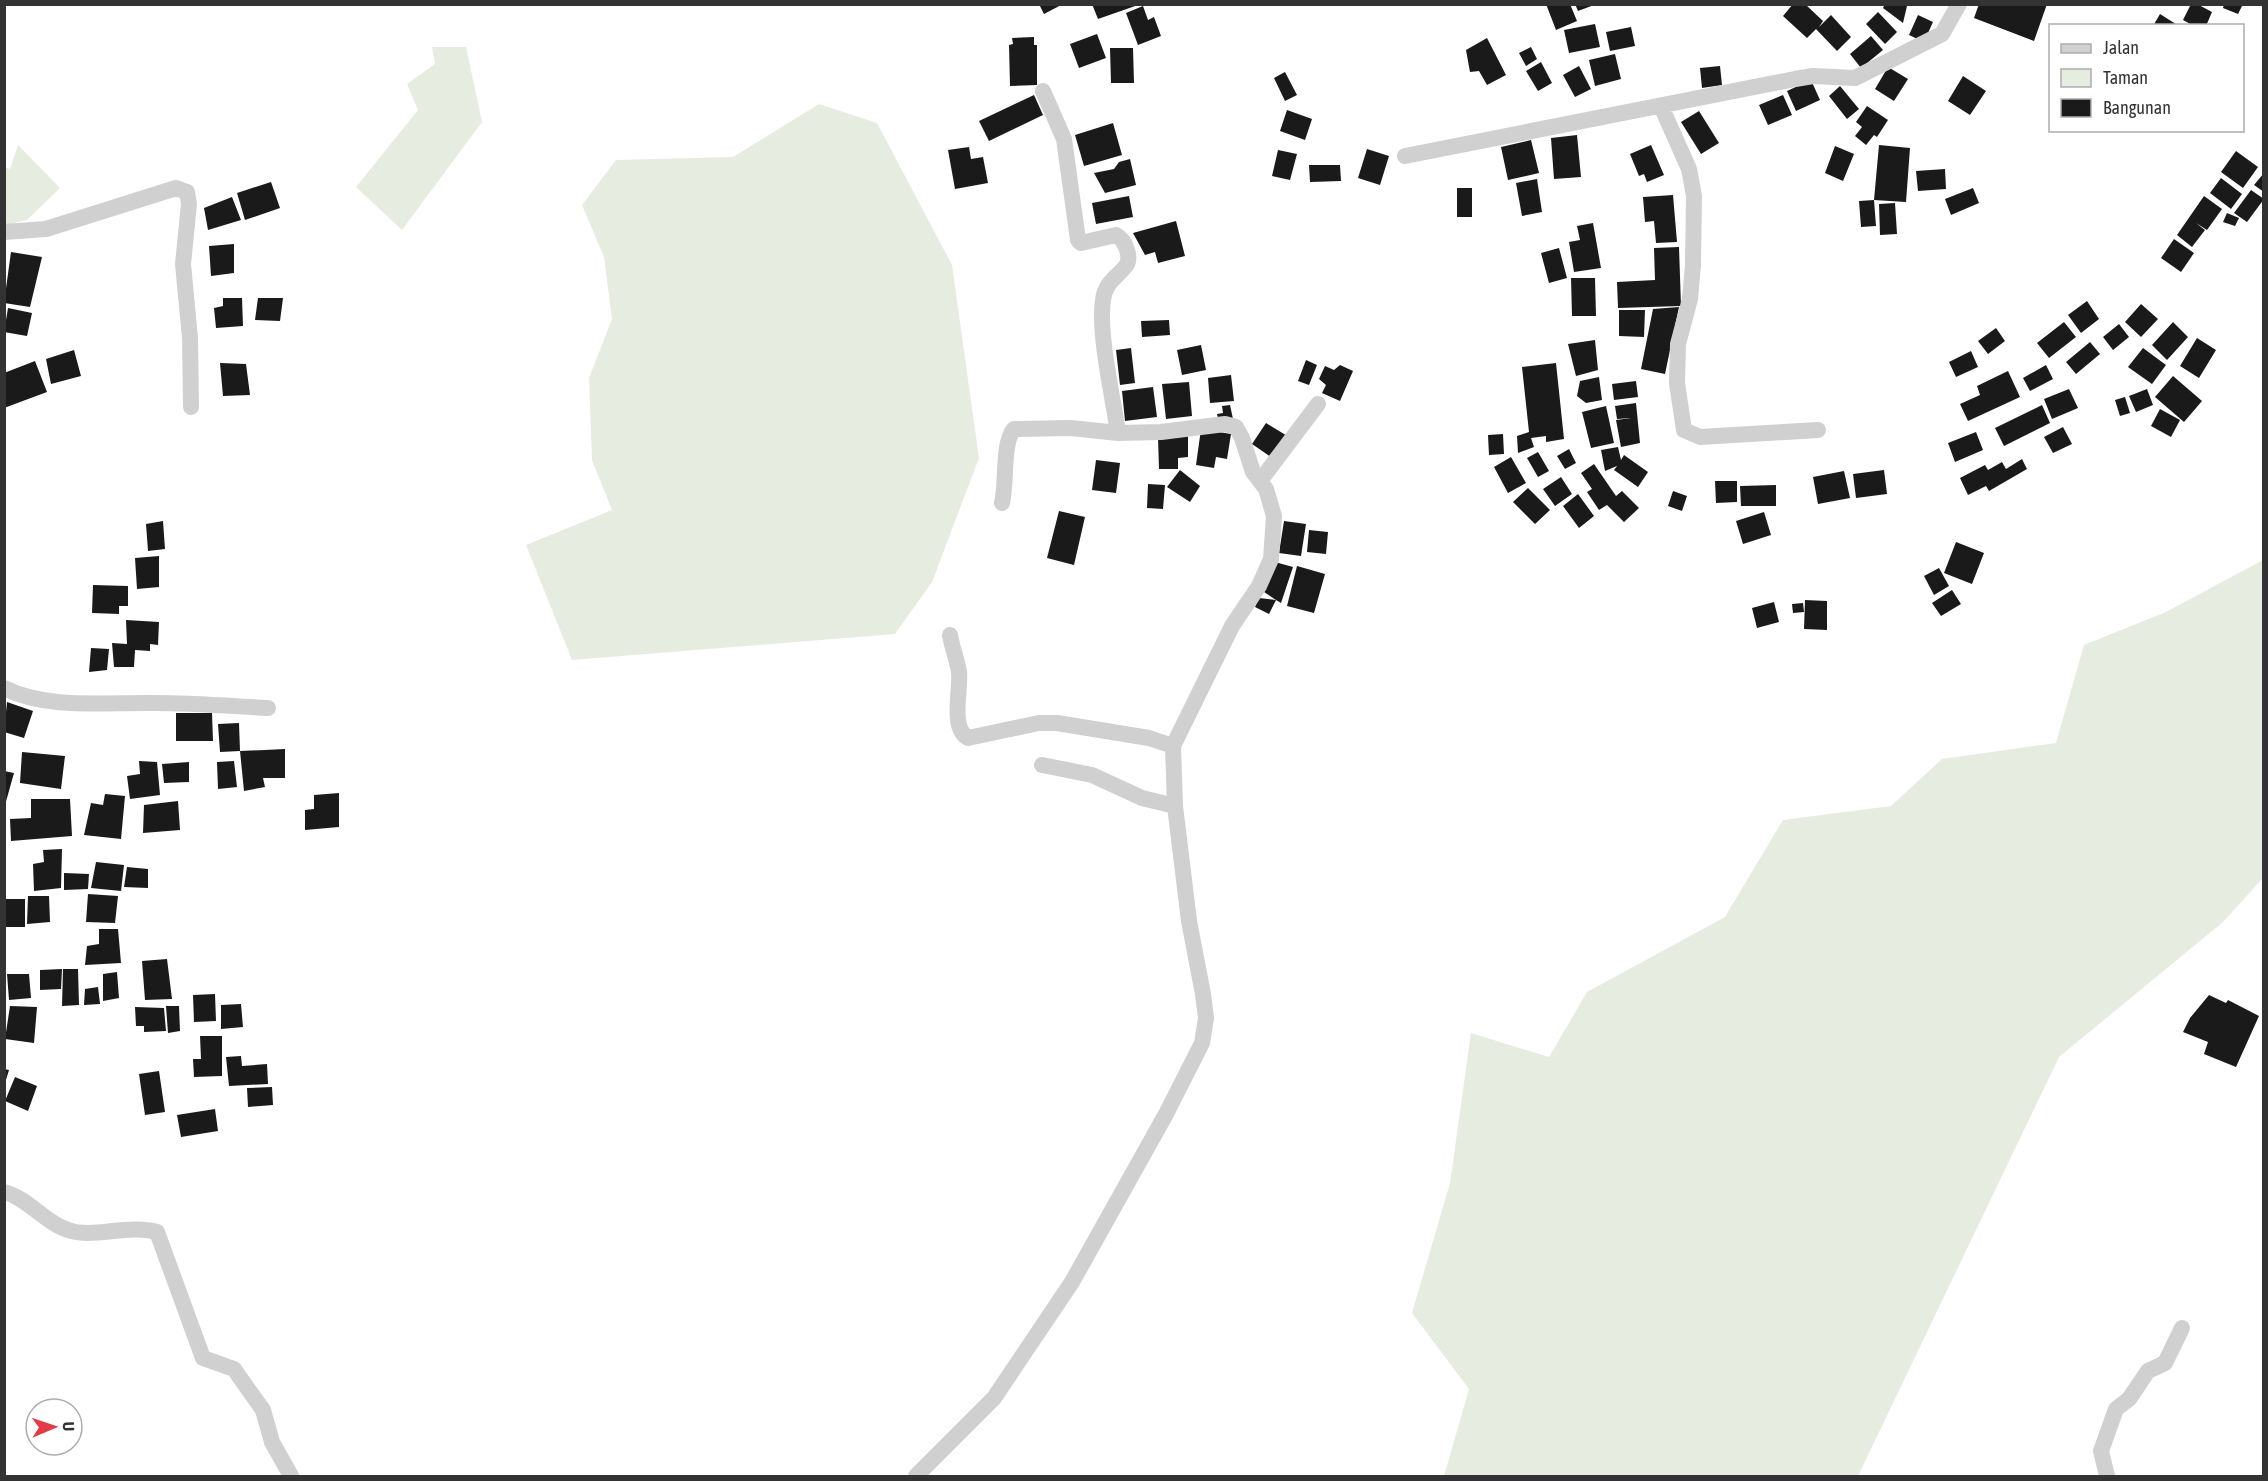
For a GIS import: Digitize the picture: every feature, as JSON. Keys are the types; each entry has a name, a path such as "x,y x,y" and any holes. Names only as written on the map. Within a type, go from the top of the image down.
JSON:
{"street":[{"path":"1405,156 1813,76 1855,78 1942,34 1959,4"},
{"path":"1043,91 1064,139 1078,240 1081,243 1088,243 1116,235 1123,240 1128,255 1126,267 1107,285 1102,316 1118,433"},
{"path":"1661,106 1689,169 1694,196 1690,299 1678,344 1677,383 1684,430 1700,437 1818,430"},
{"path":"4,232 46,229 176,188 187,192 189,204 183,264 190,338 191,406"},
{"path":"1260,481 1318,404"},
{"path":"916,1476 994,1398 1072,1282 1161,1123 1202,1043 1206,1018 1189,921 1175,806 1173,746 1232,626 1258,586 1271,559 1274,516 1266,489 1253,472 1236,427 1225,424 1161,432 1118,433 1071,428 1014,429 1008,442 1005,492 1002,503"},
{"path":"950,635 960,681 958,712 961,732 965,737 988,735 1039,723 1057,723 1149,738 1173,746"},
{"path":"4,688 29,698 52,701 268,708"},
{"path":"1042,765 1092,775 1142,798 1175,806"},
{"path":"4,1192 69,1231 80,1233 144,1228 157,1232 203,1358 234,1369 263,1410 272,1442 291,1476"},
{"path":"2107,1476 2101,1451 2116,1409 2129,1399 2148,1371 2165,1363 2182,1328"}],"green space":[{"path":"432,47 466,47 482,122 402,230 356,187 418,110 407,84 435,64"},
{"path":"819,104 877,123 952,265 979,458 932,582 895,634 572,660 526,545 612,510 592,460 589,378 612,319 604,257 582,205 616,160 733,157"},
{"path":"18,145 60,188 27,220 5,225 5,167 10,169"},
{"path":"2263,560 2263,878 2223,922 2059,1057 1858,1476 1444,1476 1469,1389 1412,1313 1450,1183 1471,1033 1549,1057 1587,992 1725,917 1783,820 1891,806 1942,759 2056,743 2084,645 2166,612"}],"building":[{"path":"1039,4 1063,4 1044,14"},
{"path":"1092,4 1138,4 1138,5 1098,19"},
{"path":"1546,4 1570,4 1577,21 1556,30"},
{"path":"1575,4 1594,4 1594,5 1578,11"},
{"path":"1793,4 1805,4 1823,21 1819,27 1831,15 1851,37 1837,51 1816,29 1807,38 1783,16"},
{"path":"1885,4 1907,6 1903,23 1883,8"},
{"path":"1979,4 2047,4 2034,41 1974,18"},
{"path":"2191,4 2197,4 2212,12 2207,24 2190,24 2183,20"},
{"path":"2224,4 2243,4 2238,14 2223,8"},
{"path":"1143,6 1148,20 1154,17 1161,36 1138,45 1126,13"},
{"path":"1878,12 1897,32 1885,44 1866,24"},
{"path":"2160,14 2176,24 2154,24"},
{"path":"1918,15 1933,22 1924,42 1909,35"},
{"path":"1595,24 1600,47 1569,53 1564,30"},
{"path":"1631,27 1635,46 1610,51 1606,32"},
{"path":"1097,34 1106,58 1079,68 1070,44"},
{"path":"1871,36 1883,50 1861,68 1850,54"},
{"path":"1034,37 1034,45 1037,45 1037,85 1010,86 1009,45 1013,44 1012,38"},
{"path":"1487,38 1506,75 1487,85 1479,71 1470,72 1466,50"},
{"path":"1531,47 1537,59 1526,66 1519,53"},
{"path":"1110,48 1133,48 1134,83 1111,83"},
{"path":"1615,54 1621,79 1595,86 1589,60"},
{"path":"1541,62 1552,83 1538,91 1526,71"},
{"path":"1579,66 1591,89 1575,97 1563,75"},
{"path":"1720,66 1722,85 1702,88 1700,68"},
{"path":"1888,67 1908,79 1894,101 1875,89"},
{"path":"1285,72 1297,95 1285,101 1274,78"},
{"path":"1963,76 1986,91 1970,115 1948,101"},
{"path":"1811,80 1820,100 1796,111 1787,91"},
{"path":"1840,86 1859,109 1847,119 1829,96"},
{"path":"1034,95 1043,115 989,141 979,121"},
{"path":"1783,95 1792,115 1768,125 1759,105"},
{"path":"1867,106 1888,120 1877,137 1874,135 1866,145 1855,136 1862,127 1856,122"},
{"path":"1287,110 1312,119 1305,140 1280,131"},
{"path":"1699,111 1719,143 1701,154 1681,122"},
{"path":"1113,123 1122,155 1084,166 1075,135"},
{"path":"1577,135 1581,177 1554,179 1551,138"},
{"path":"1531,140 1539,173 1508,180 1501,147"},
{"path":"1651,145 1664,175 1647,182 1644,174 1639,176 1630,154"},
{"path":"1879,145 1910,148 1906,202 1874,200"},
{"path":"1835,146 1854,154 1843,181 1825,173"},
{"path":"969,147 971,159 983,157 988,183 955,189 948,150"},
{"path":"1367,149 1389,156 1380,185 1358,178"},
{"path":"1278,150 1297,154 1290,180 1272,176"},
{"path":"2236,151 2258,167 2243,188 2221,172"},
{"path":"1130,159 1136,185 1105,193 1094,173 1114,169 1119,162"},
{"path":"1309,165 1340,165 1341,181 1310,182"},
{"path":"1945,169 1946,189 1918,191 1916,171"},
{"path":"2264,173 2264,192 2254,185"},
{"path":"2221,178 2242,194 2231,209 2210,193"},
{"path":"1537,179 1542,212 1522,216 1516,183"},
{"path":"271,182 280,208 245,220 237,193"},
{"path":"1457,188 1472,188 1472,217 1457,217"},
{"path":"1973,188 1979,203 1951,215 1945,199"},
{"path":"2251,190 2264,199 2247,222 2234,213"},
{"path":"1673,195 1677,242 1656,243 1654,221 1645,222 1643,197"},
{"path":"1129,196 1133,217 1096,224 1092,203"},
{"path":"2204,196 2222,209 2207,230 2196,223 2205,230 2192,247 2177,235"},
{"path":"232,197 241,220 208,230 204,208"},
{"path":"1874,200 1876,226 1861,227 1859,201"},
{"path":"1895,203 1897,234 1880,235 1879,204"},
{"path":"2227,213 2239,218 2235,226 2223,222"},
{"path":"1176,221 1185,256 1158,263 1155,252 1145,255 1133,233"},
{"path":"1593,223 1601,268 1574,272 1569,242 1580,240 1577,226"},
{"path":"2174,239 2194,253 2181,272 2161,258"},
{"path":"234,244 234,273 211,276 209,246"},
{"path":"1679,247 1681,306 1618,308 1617,282 1655,280 1654,248"},
{"path":"1559,248 1567,278 1549,283 1541,253"},
{"path":"11,252 42,257 30,307 4,303"},
{"path":"1571,278 1595,278 1596,316 1572,316"},
{"path":"223,298 242,298 243,326 216,328 214,308 223,306"},
{"path":"258,298 283,298 280,321 255,320"},
{"path":"2087,301 2099,319 2081,333 2068,315"},
{"path":"2141,304 2158,319 2141,337 2125,322"},
{"path":"1679,307 1665,374 1641,369 1653,309"},
{"path":"8,308 32,313 27,336 4,332"},
{"path":"1619,310 1645,310 1644,337 1619,336"},
{"path":"1169,320 1170,335 1142,337 1141,321"},
{"path":"2064,322 2076,337 2049,358 2037,343"},
{"path":"2173,322 2188,337 2167,360 2152,345"},
{"path":"2119,324 2129,337 2113,350 2103,337"},
{"path":"1996,328 2005,341 1988,354 1978,341"},
{"path":"2197,338 2216,350 2199,378 2180,366"},
{"path":"1595,340 1598,370 1576,376 1568,344"},
{"path":"2090,342 2100,354 2076,374 2066,362"},
{"path":"1201,345 1206,370 1182,375 1177,350"},
{"path":"1131,348 1135,383 1120,385 1116,350"},
{"path":"2143,348 2166,365 2152,384 2128,367"},
{"path":"74,350 81,376 51,384 46,359"},
{"path":"1971,351 1978,367 1956,377 1949,362"},
{"path":"1306,360 1317,365 1309,385 1298,381"},
{"path":"35,361 47,392 4,408 4,373"},
{"path":"220,363 246,364 250,395 223,396"},
{"path":"1556,363 1564,439 1546,442 1546,436 1531,438 1534,447 1518,453 1517,436 1529,432 1522,367"},
{"path":"1340,365 1353,371 1340,401 1322,393 1326,385 1319,379 1325,366 1334,370"},
{"path":"2046,365 2053,379 2030,391 2023,378"},
{"path":"2008,371 2020,397 1968,421 1960,404 1980,395 1977,386"},
{"path":"1231,375 1234,401 1210,403 1208,378"},
{"path":"2173,376 2202,401 2184,422 2155,397"},
{"path":"1599,377 1602,400 1586,403 1577,396 1580,381"},
{"path":"1636,381 1638,397 1614,400 1612,384"},
{"path":"1189,382 1192,416 1166,419 1162,384"},
{"path":"1153,387 1157,417 1125,421 1122,391"},
{"path":"2069,389 2078,408 2052,419 2044,399"},
{"path":"2147,389 2153,405 2136,412 2129,396"},
{"path":"2125,397 2130,413 2120,416 2115,400"},
{"path":"1636,403 1640,443 1621,447 1616,420 1631,418 1617,419 1615,406"},
{"path":"1230,405 1233,419 1219,422 1217,414 1223,413 1222,406"},
{"path":"2042,405 2050,423 2004,446 1995,428"},
{"path":"1606,406 1614,443 1591,448 1582,412"},
{"path":"2160,409 2180,420 2171,437 2151,426"},
{"path":"1266,423 1289,437 1274,459 1252,444"},
{"path":"2063,427 2072,444 2053,453 2044,437"},
{"path":"1201,429 1231,434 1227,459 1216,457 1214,468 1196,465"},
{"path":"1976,432 1983,450 1955,462 1948,443"},
{"path":"1503,434 1504,454 1489,455 1488,435"},
{"path":"1188,436 1188,457 1178,458 1178,469 1159,469 1158,437"},
{"path":"1618,447 1621,460 1624,455 1648,472 1638,487 1614,470 1617,466 1605,471 1601,450"},
{"path":"1569,449 1576,463 1565,469 1557,456"},
{"path":"1538,452 1549,471 1538,477 1527,458"},
{"path":"1511,457 1526,483 1508,493 1494,467"},
{"path":"2022,459 2027,469 1989,491 1986,486 1968,495 1960,478 1985,465 1988,470 2002,462 2006,469"},
{"path":"1096,460 1120,463 1116,493 1092,490"},
{"path":"1594,464 1616,496 1622,491 1639,508 1624,522 1607,505 1599,510 1587,492 1592,489 1581,473"},
{"path":"1180,470 1200,486 1190,502 1167,487"},
{"path":"1884,470 1887,494 1856,498 1853,474"},
{"path":"1844,471 1850,498 1818,504 1813,477"},
{"path":"1561,477 1572,494 1555,506 1543,489"},
{"path":"1715,481 1737,481 1737,502 1716,503"},
{"path":"1148,484 1165,485 1163,509 1147,508"},
{"path":"1776,485 1776,506 1741,506 1740,486"},
{"path":"1528,488 1550,510 1535,524 1513,502"},
{"path":"1673,491 1687,496 1682,511 1668,506"},
{"path":"1578,494 1594,516 1579,528 1563,506"},
{"path":"1059,511 1085,517 1074,565 1047,558"},
{"path":"1764,512 1771,535 1743,544 1736,521"},
{"path":"163,521 165,549 148,551 146,524"},
{"path":"1284,521 1306,524 1301,556 1279,553"},
{"path":"1309,530 1328,532 1326,554 1307,552"},
{"path":"1956,542 1984,553 1972,584 1944,573"},
{"path":"159,556 159,587 137,589 135,558"},
{"path":"1275,562 1293,567 1281,603 1261,590"},
{"path":"1297,566 1325,574 1314,613 1287,606"},
{"path":"1939,568 1949,586 1934,595 1924,576"},
{"path":"93,585 128,586 128,606 119,606 119,614 92,613"},
{"path":"1952,590 1961,604 1941,616 1932,603"},
{"path":"1259,598 1276,600 1269,614 1255,607"},
{"path":"1805,600 1827,601 1827,630 1804,629"},
{"path":"1774,602 1779,622 1757,628 1752,608"},
{"path":"1803,603 1804,612 1793,613 1792,604"},
{"path":"126,620 159,622 158,645 150,644 150,651 135,650 134,667 114,667 112,643 127,644"},
{"path":"91,648 109,649 107,670 89,672"},
{"path":"7,702 33,711 24,738 4,732"},
{"path":"176,713 212,713 213,741 176,741"},
{"path":"239,723 240,751 220,752 218,724"},
{"path":"285,749 285,778 263,778 265,787 244,791 240,751"},
{"path":"22,752 65,756 61,789 20,783"},
{"path":"139,761 157,762 160,795 130,799 127,776 140,774"},
{"path":"234,761 237,787 218,789 217,762"},
{"path":"189,762 189,782 164,783 162,764"},
{"path":"4,771 14,773 5,805 4,805"},
{"path":"339,793 339,827 305,830 305,810 314,809 314,795"},
{"path":"105,794 125,796 121,839 84,835 91,803 103,805"},
{"path":"31,799 70,799 72,836 11,841 10,819 31,818"},
{"path":"178,801 180,830 143,833 144,805"},
{"path":"62,849 61,888 34,891 33,864 44,862 43,850"},
{"path":"96,862 124,865 121,891 91,888"},
{"path":"127,867 148,869 148,888 124,887"},
{"path":"64,873 89,874 88,889 64,890"},
{"path":"88,894 118,896 115,923 86,922"},
{"path":"28,896 49,896 50,922 27,924"},
{"path":"5,899 25,899 25,927 6,927"},
{"path":"99,929 118,929 121,963 85,965 87,946 99,944"},
{"path":"167,959 172,999 145,1000 142,961"},
{"path":"62,969 61,989 40,990 40,970"},
{"path":"63,969 78,969 79,1005 62,1006"},
{"path":"117,972 119,998 103,1001 103,974"},
{"path":"7,974 29,974 31,998 9,1000"},
{"path":"98,987 100,1004 84,1005 85,989"},
{"path":"215,994 216,1021 194,1022 193,995"},
{"path":"2209,995 2226,1003 2228,1000 2259,1016 2236,1067 2204,1054 2208,1042 2183,1032 2190,1018"},
{"path":"241,1004 243,1027 221,1029 221,1005"},
{"path":"10,1006 37,1007 34,1043 5,1039"},
{"path":"166,1006 179,1006 180,1031 168,1033"},
{"path":"135,1007 164,1008 166,1031 144,1032 144,1026 136,1026"},
{"path":"200,1036 222,1036 222,1076 194,1077 193,1059 201,1059"},
{"path":"241,1056 242,1066 267,1064 268,1084 229,1086 226,1057"},
{"path":"4,1069 9,1070 5,1083 4,1083"},
{"path":"159,1071 165,1112 145,1115 139,1074"},
{"path":"15,1077 37,1086 28,1111 5,1101"},
{"path":"272,1087 273,1105 248,1107 247,1088"},
{"path":"215,1109 218,1131 181,1137 177,1115"}]}
